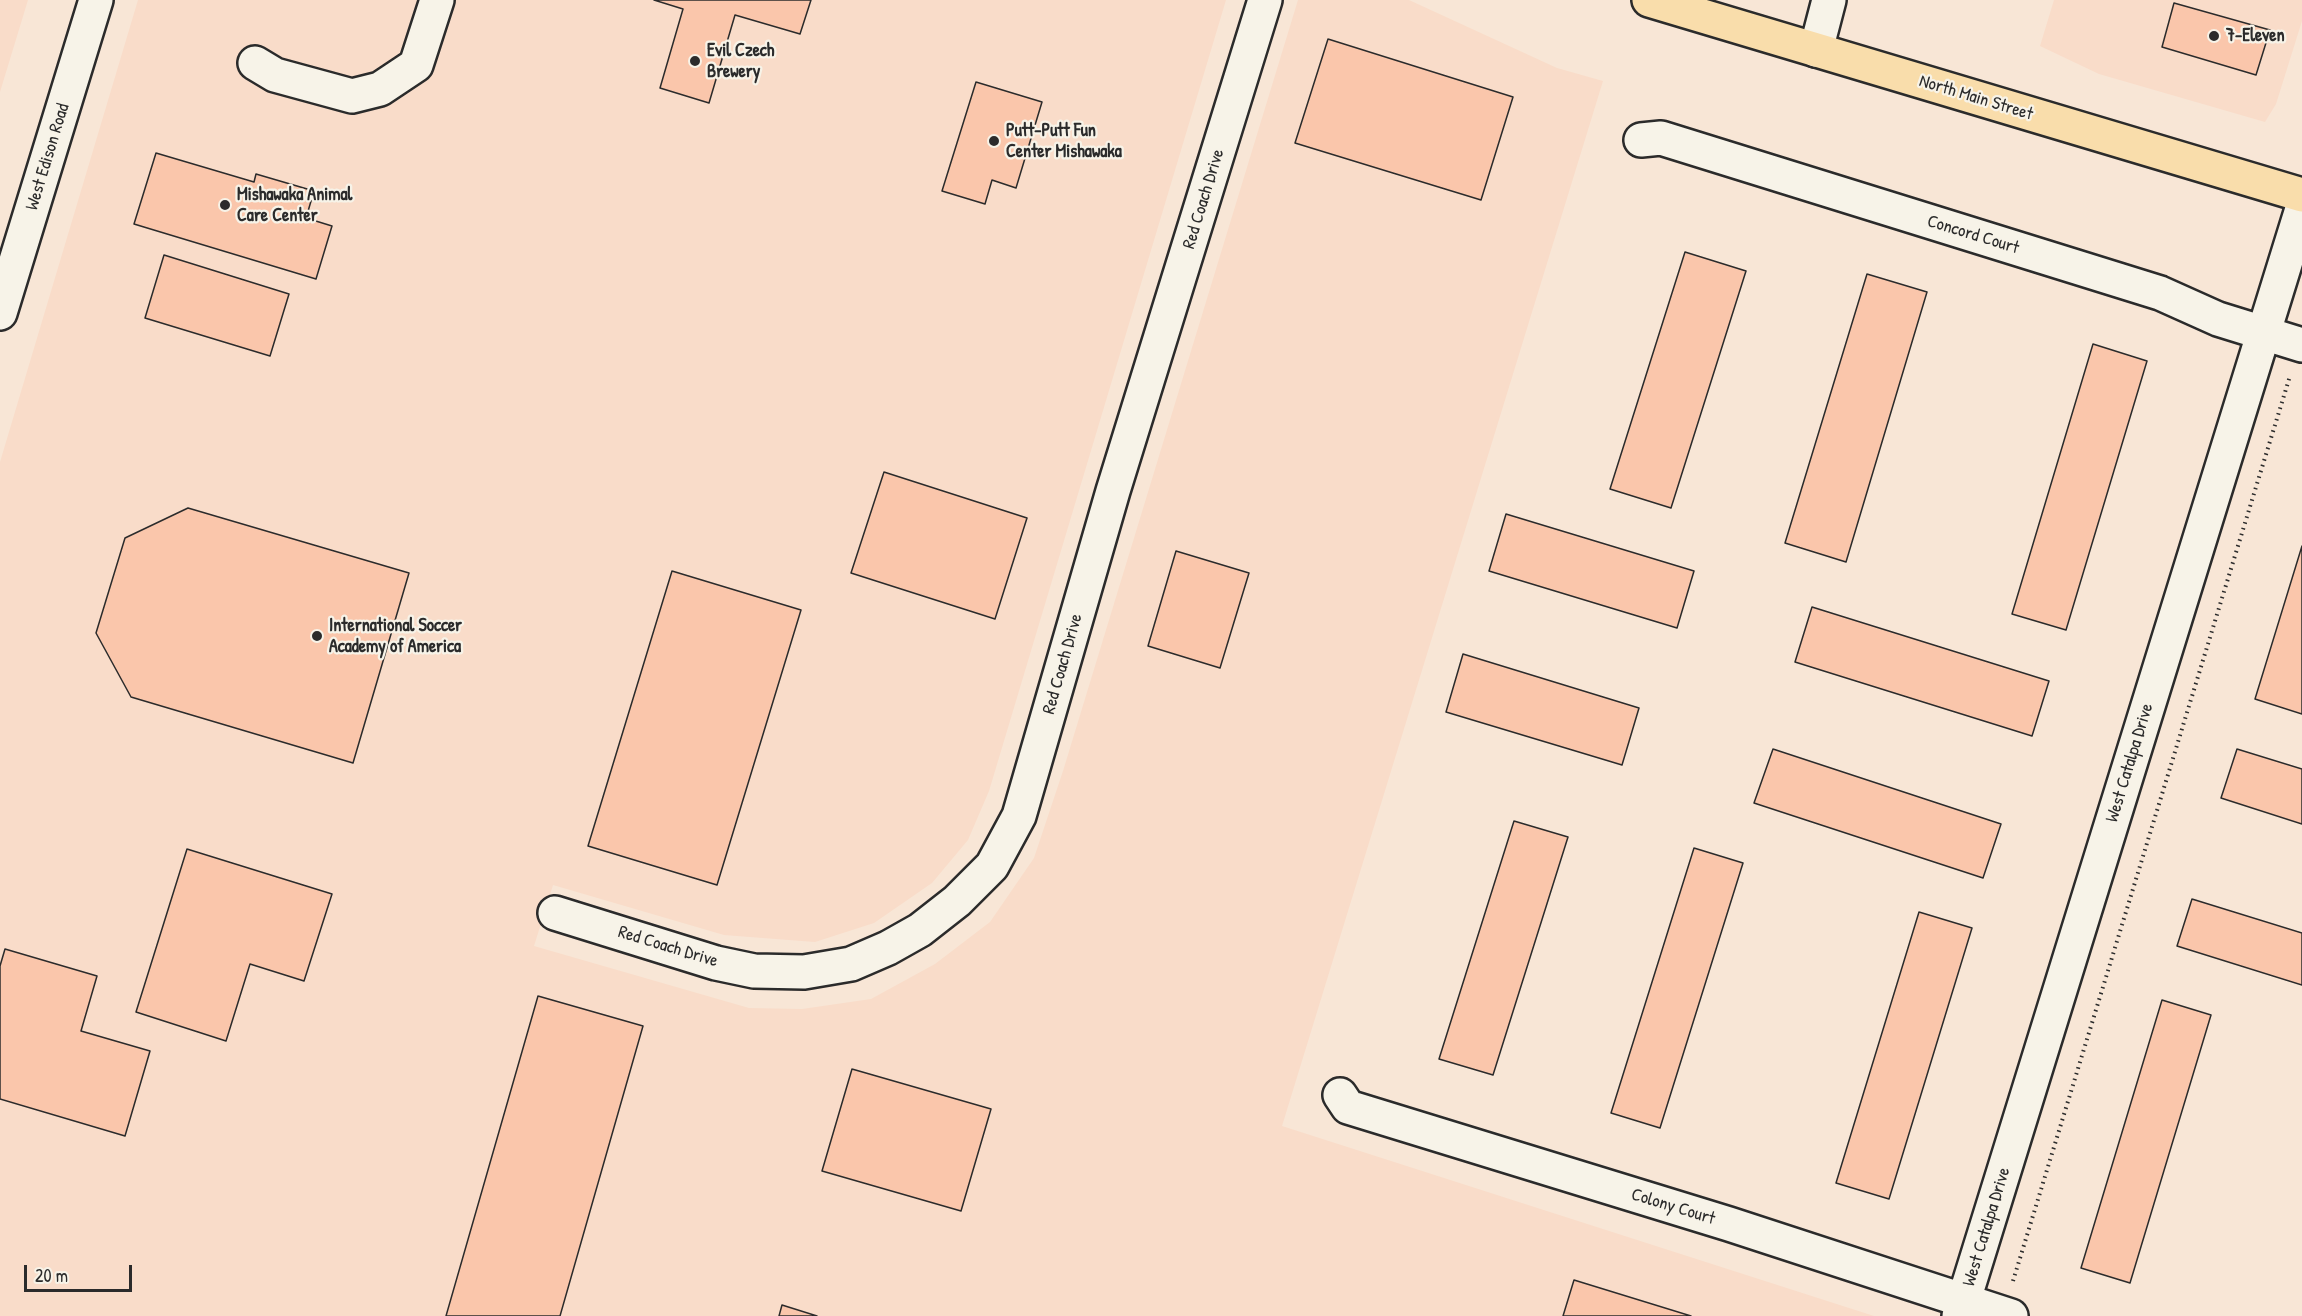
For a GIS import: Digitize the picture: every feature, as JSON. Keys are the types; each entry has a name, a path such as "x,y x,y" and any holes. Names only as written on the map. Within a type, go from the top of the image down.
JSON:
{"main road":[{"name":"North Main Street","path":"1649,0 2302,195"}],"street":[{"name":"West Edison Road","path":"0,313 96,0"},
{"path":"255,63 275,75 352,96 380,89 416,65 437,0"},
{"name":"Red Coach Drive","path":"555,913 716,963 754,971 804,972 851,964 888,948 920,930 957,901 992,866 1019,816 1113,491 1265,0"},
{"path":"1816,50 1829,0"},
{"name":"Concord Court","path":"1641,140 1661,138 2160,293 2218,319 2301,344"},
{"name":"West Catalpa Drive","path":"1961,1308 2302,209"},
{"name":"Colony Court","path":"1340,1095 1348,1107 1729,1224 1961,1308 2007,1315"}],"path":[{"path":"2007,1315 2301,344"}],"shaded area":[{"path":"0,0 28,0 0,92"},
{"path":"138,0 1226,0 989,791 968,840 932,883 874,923 815,942 724,935 553,885 534,946 749,1008 802,1009 871,999 935,964 990,922 1034,858 1063,771 1298,0 1409,0 1557,68 1603,81 1282,1126 1874,1316 0,1316 0,462"},
{"path":"2054,0 2302,0 2302,21 2276,104 2265,122 2099,74 2040,46"}],"building":[{"name":"Evil Czech Brewery","path":"654,0 811,0 800,34 735,15 709,103 660,88 683,9"},
{"path":"2174,3 2270,30 2256,75 2162,47"},
{"path":"1328,39 1513,97 1481,200 1295,143"},
{"name":"Putt-Putt Fun Center Mishawaka","path":"976,82 1042,102 1016,188 992,180 985,204 942,191"},
{"name":"Mishawaka Animal Care Center","path":"156,153 254,182 256,174 314,191 306,218 332,226 316,279 134,224"},
{"path":"1685,252 1746,271 1671,508 1610,489"},
{"path":"164,255 289,294 270,356 145,318"},
{"path":"1867,274 1927,292 1846,562 1785,543"},
{"path":"2093,344 2147,361 2066,630 2012,614"},
{"path":"884,472 1027,518 995,619 851,573"},
{"path":"188,508 409,573 353,763 131,697 96,633 125,538"},
{"path":"1506,514 1694,571 1677,628 1489,571"},
{"path":"2302,546 2302,714 2255,699"},
{"path":"1176,551 1249,573 1220,668 1148,646"},
{"path":"672,571 801,610 717,885 588,846"},
{"path":"1812,607 2049,681 2032,736 1795,662"},
{"path":"1463,654 1639,708 1622,765 1446,712"},
{"path":"1773,749 2001,824 1983,878 1754,803"},
{"path":"2237,749 2302,769 2302,824 2221,798"},
{"path":"1514,821 1568,837 1493,1075 1439,1059"},
{"path":"1694,848 1743,863 1660,1128 1611,1113"},
{"path":"187,849 332,894 304,981 250,964 226,1041 136,1012"},
{"path":"2192,899 2302,933 2302,985 2177,946"},
{"path":"1919,912 1972,928 1889,1199 1836,1183"},
{"path":"5,949 97,976 81,1031 150,1051 125,1136 0,1099 0,966"},
{"path":"538,996 643,1026 560,1316 446,1316"},
{"path":"2162,1000 2211,1015 2130,1283 2081,1268"},
{"path":"852,1069 991,1109 961,1211 822,1171"},
{"path":"1574,1280 1691,1316 1563,1316"},
{"path":"782,1305 817,1316 779,1316"}],"place":[{"name":"7-Eleven","path":"2214,36"},
{"name":"Evil Czech Brewery","path":"695,61"},
{"name":"Putt-Putt Fun Center Mishawaka","path":"994,141"},
{"name":"Mishawaka Animal Care Center","path":"225,205"},
{"name":"International Soccer Academy of America","path":"317,636"}]}
